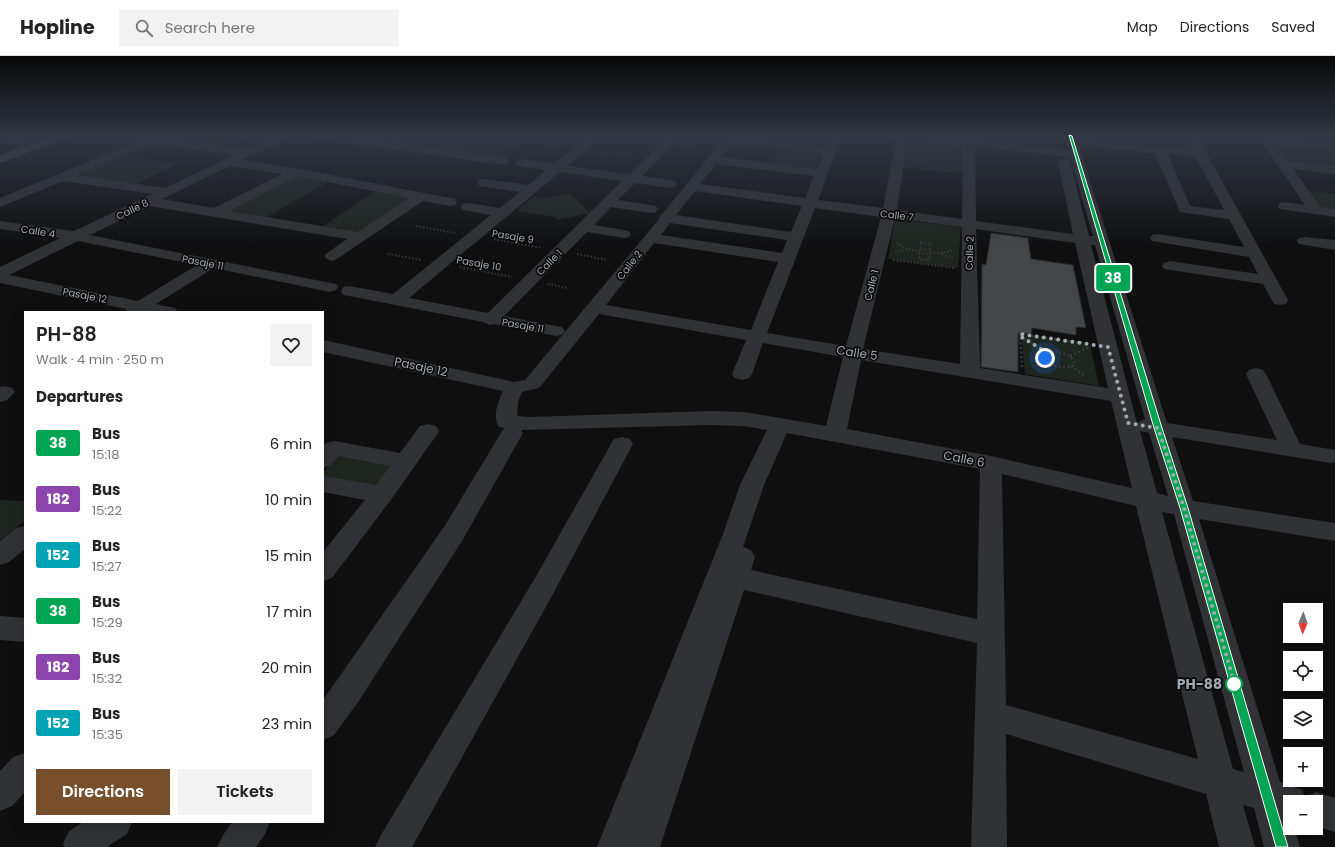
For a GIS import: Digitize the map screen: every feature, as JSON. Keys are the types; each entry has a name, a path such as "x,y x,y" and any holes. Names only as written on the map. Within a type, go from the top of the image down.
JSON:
{"street":[{"path":"0,203 70,173"},
{"name":"Calle 8","path":"0,273 205,173"},
{"path":"215,213 293,173"},
{"path":"300,173 450,202"},
{"path":"396,300 551,173"},
{"path":"594,173 670,184"},
{"name":"Calle 1","path":"490,320 637,173"},
{"name":"Calle 2","path":"517,388 532,384 703,173"},
{"path":"742,374 821,173"},
{"name":"Calle 1","path":"835,434 853,353 884,256 896,173"},
{"path":"1072,173 1083,239 1120,396 1238,847"},
{"path":"1078,173 1103,242 1158,428 1278,799 1282,847"},
{"path":"1170,173 1185,209 1235,216"},
{"path":"1211,173 1280,300"},
{"path":"1291,173 1316,210"},
{"name":"Calle 2","path":"968,174 970,224 968,250 970,371"},
{"path":"60,177 166,192"},
{"path":"484,183 530,189"},
{"name":"Calle 7","path":"692,187 1103,242"},
{"path":"332,256 421,196"},
{"path":"147,201 360,238"},
{"path":"608,203 651,209"},
{"path":"1285,206 1335,213"},
{"path":"468,207 502,212"},
{"path":"665,218 796,237"},
{"name":"Calle 4","path":"0,225 75,236"},
{"path":"583,228 624,234"},
{"name":"Pasaje 11","path":"75,236 330,287"},
{"path":"650,238 788,259"},
{"path":"1157,238 1254,253"},
{"path":"1304,241 1335,245"},
{"path":"135,309 212,263"},
{"path":"1170,266 1269,280"},
{"name":"Pasaje 12","path":"0,278 135,309 158,311"},
{"name":"Pasaje 11","path":"349,291 490,320 556,331"},
{"name":"Calle 5","path":"595,308 853,353 1120,396"},
{"name":"Pasaje 12","path":"324,346 517,388"},
{"path":"1256,374 1292,449"},
{"name":"Calle 6","path":"517,388 508,402 506,422 530,424 710,418 744,419 835,434 991,464 1184,508 1335,532"},
{"path":"1128,423 1331,456"},
{"path":"615,847 638,782 735,534 752,485 780,425"},
{"path":"324,570 382,495 428,431"},
{"path":"324,724 347,692 453,534 512,433"},
{"path":"393,847 544,586 622,444"},
{"path":"324,459 334,448 406,462"},
{"path":"989,847 991,715 991,464"},
{"path":"324,484 382,495"},
{"path":"642,847 734,577 756,517"},
{"path":"0,555 24,536"},
{"path":"734,577 991,634"},
{"path":"0,628 24,630"},
{"path":"991,715 1278,799"},
{"path":"0,794 24,770"},
{"path":"1323,811 1335,815"},
{"path":"83,847 81,843 113,823"},
{"path":"235,847 252,823"}],"path":[{"path":"959,173 968,174"},
{"name":"Pasaje 9","path":"416,226 560,250 607,260"},
{"path":"892,240 907,249 920,251 942,253 961,249 968,250"},
{"path":"921,242 931,244 930,252 929,260 919,259 921,242"},
{"path":"884,256 907,249"},
{"name":"Pasaje 10","path":"388,254 567,288"},
{"path":"884,256 968,270"},
{"path":"1020,336 1020,334 1108,347"},
{"path":"1020,336 1048,353 1059,352 1070,356 1075,363 1074,365 1068,367 1052,364 1045,358 1048,353"},
{"path":"1020,336 1022,380"}],"shaded area":[{"path":"76,173 159,173 135,184 71,175"},
{"path":"297,174 330,181 267,217 230,211"},
{"path":"377,190 411,197 359,234 322,227"},
{"path":"1310,191 1335,194 1335,211 1323,210"},
{"path":"570,193 590,213 557,220 555,217 516,211 535,195 539,199"},
{"path":"895,219 961,227 958,268 888,259"},
{"path":"1021,335 1090,345 1099,386 1025,374"},
{"path":"338,452 398,464 380,489 324,477 324,472"},
{"path":"0,500 24,501 24,522 0,540"}],"building":[{"path":"991,233 1028,238 1031,259 1073,265 1086,328 1076,327 1076,335 1032,328 1031,334 1018,333 1018,372 981,367 982,264 986,265"}],"bus line":[{"name":"38","path":"1081,173 1158,428 1184,508 1282,847"}],"place":[{"name":"PH-88","path":"1234,684"}],"route":[{"path":"1045,358 1048,353 1020,336 1020,334 1108,347 1128,423 1158,428 1184,508 1236,689 1234,684"}]}
